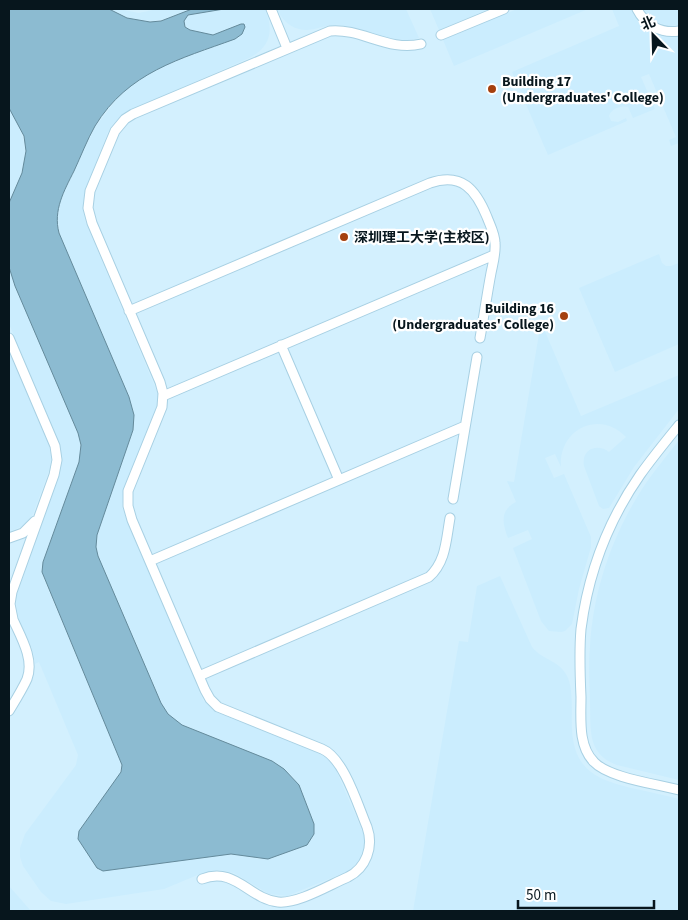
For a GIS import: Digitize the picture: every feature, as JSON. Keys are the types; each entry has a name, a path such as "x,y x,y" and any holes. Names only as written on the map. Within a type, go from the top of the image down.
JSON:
{"lane":[{"path":"271,9 287,48"},
{"path":"441,35 504,9"},
{"path":"637,9 643,18 653,26 663,31 679,31"},
{"path":"202,879 215,876 228,877 271,901 292,901 351,875 359,869 365,861 370,842 367,827 341,767 334,756 322,749 218,707 210,699 199,676 130,513 127,498 162,407 163,396 160,382 92,223 88,208 90,191 117,127 132,114 325,32 336,30 397,45 413,46 421,44"},
{"path":"129,311 430,182 443,179 458,181 469,187 477,195 495,237 494,254 480,338"},
{"path":"163,396 494,254"},
{"path":"9,338 55,446 57,460 54,475 12,592 10,604 13,619"},
{"path":"281,345 339,480"},
{"path":"453,499 477,357"},
{"path":"679,424 639,476 610,527 588,590 581,631 580,656 583,744 592,760 607,772 679,790"},
{"path":"150,561 465,426"},
{"path":"9,538 18,536 28,529 40,515"},
{"path":"199,676 429,577 438,568 442,559 450,518"},
{"path":"9,610 27,652 29,665 26,680 9,711"}],"shaded area":[{"name":"深圳理工大学(主校区)","path":"9,9 679,9 679,911 9,911"},
{"path":"9,9 109,9 127,18 150,22 161,21 192,9 224,9 188,15 184,21 185,27 190,30 213,35 241,24 244,24 245,27 242,34 235,39 175,61 139,80 123,92 108,108 92,131 63,193 57,216 59,233 129,397 134,415 133,430 97,535 96,547 98,556 161,703 168,714 182,725 272,761 284,769 299,785 314,824 314,834 307,845 268,859 231,854 103,871 97,868 78,839 79,831 121,772 122,765 42,572 43,562 79,462 81,445 78,433 15,286 9,267 9,203 22,173 26,151 24,136 9,108"},
{"path":"109,9 139,13 157,9 192,9 159,20 142,21 121,15"},
{"path":"224,9 265,9 270,31 269,37 262,49 249,58 124,113 108,132 84,193 83,211 85,221 158,394 157,406 123,490 122,507 203,700 218,713 314,751 328,759 336,770 364,835 364,846 360,859 346,872 287,896 269,894 234,873 219,870 200,874 164,889 66,904 51,901 41,892 23,866 20,857 20,848 25,834 76,765 78,755 39,662 35,664 34,655 20,622 16,604 17,594 62,461 59,442 9,324 9,267 15,286 78,433 81,445 79,462 43,562 43,577 122,765 121,772 78,837 80,843 240,855 258,859 307,845 313,837 314,826 307,805 293,777 284,769 271,761 182,725 168,714 161,703 98,556 96,547 97,535 133,430 134,415 129,397 59,233 57,213 60,199 95,127 129,87 162,66 235,39 244,24 238,24 211,35 190,30 184,25 184,19 188,15"},
{"path":"277,9 406,9 419,38 399,40 340,25 330,25 309,30 299,29 285,21"},
{"path":"430,9 489,9 439,30"},
{"path":"517,9 588,9 454,66 443,40"},
{"path":"612,9 631,9 639,22 650,31 664,36 679,37 679,143 671,146 669,140 676,137 649,74 641,77 655,109 633,118 628,107 617,108 609,116 611,121 618,122 626,118 627,121 548,155 512,72 619,26"},
{"path":"644,9 679,9 679,25 658,23"},
{"path":"9,108 22,134 25,155 24,165 9,203"},
{"path":"659,254 662,263 666,266 679,263 679,344 615,372 579,288"},
{"path":"541,322 581,416 679,375 679,409 634,467 609,508 603,509 599,506 584,466 584,460 585,455 591,449 600,448 609,452 626,437 616,429 593,424 573,433 566,442 562,454 561,467 555,454 545,458 554,478 564,474 591,537 591,547 579,589 572,624 565,631 561,632 549,631 541,621 513,548 532,539 528,530 508,538 504,527 505,513 516,502 507,481 514,482"},
{"path":"9,351 49,445 51,456 50,468 33,514 25,525 9,532"},
{"path":"679,440 679,780 617,765 600,754 593,740 590,723 589,654 595,605 613,545 642,489"},
{"path":"500,576 532,647 560,667 567,676 571,695 574,743 582,763 597,776 607,781 679,799 679,911 413,911 459,641 468,642 477,586"},
{"path":"9,886 31,911 9,911"}],"place":[{"name":"Building 17 (Undergraduates' College)","path":"492,89"},
{"name":"深圳理工大学(主校区)","path":"344,237"},
{"name":"Building 16 (Undergraduates' College)","path":"564,316"}]}
